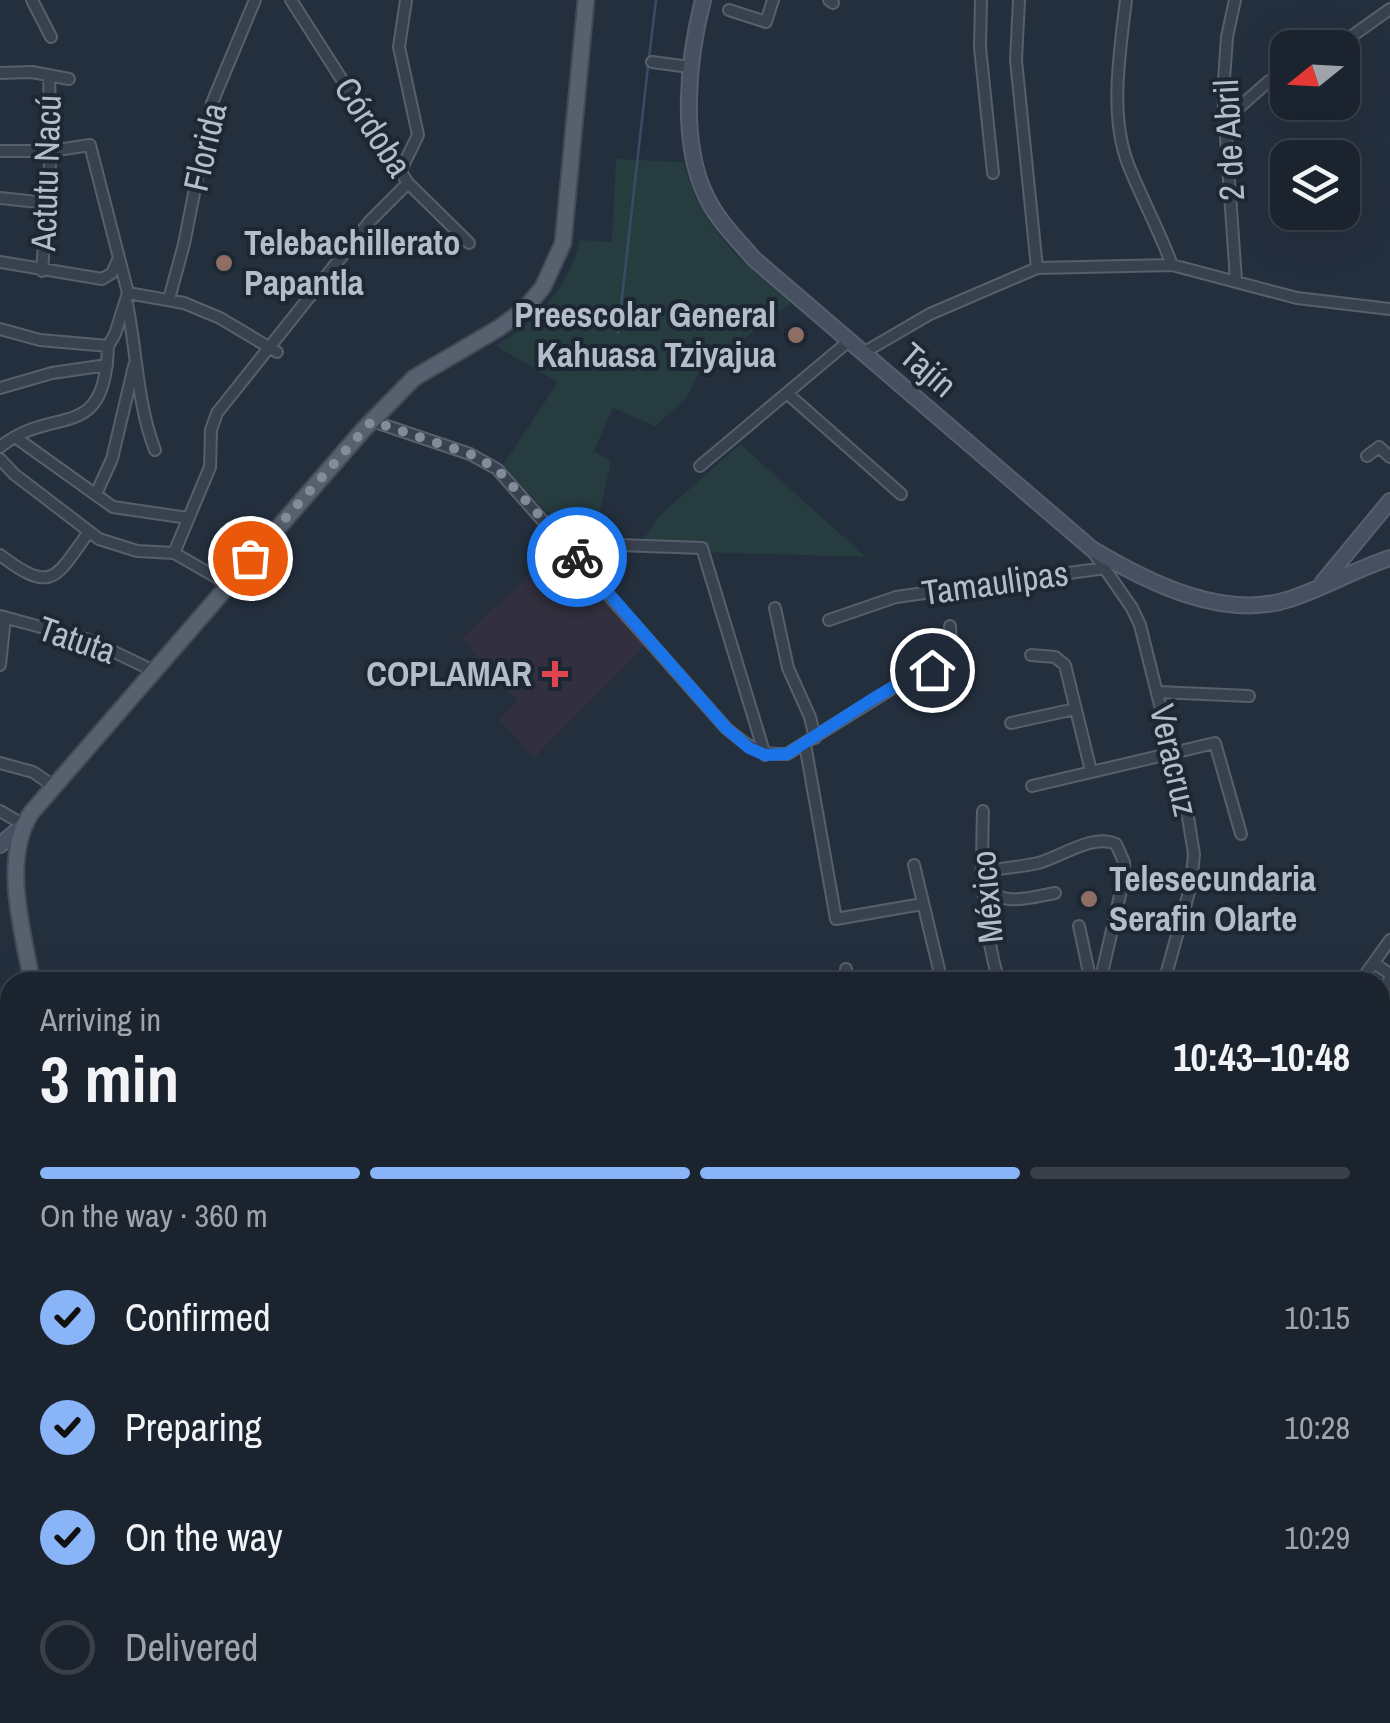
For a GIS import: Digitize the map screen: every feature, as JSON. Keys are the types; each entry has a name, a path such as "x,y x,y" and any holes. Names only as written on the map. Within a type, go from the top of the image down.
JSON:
{"main road":[{"path":"0,845 24,824 152,670 372,421 414,378 499,328 525,309 543,287 563,243 569,203 586,0"},
{"name":"Tajín","path":"703,0 690,67 697,172 716,215 754,260 1092,550 1138,574 1211,600 1245,606 1272,604 1390,558"},
{"path":"1319,586 1390,501"},
{"path":"24,824 17,883 30,972"}],"street":[{"path":"32,0 52,37"},
{"name":"Florida","path":"169,298 184,244 212,103 255,0"},
{"name":"Córdoba","path":"291,0 408,183 469,243"},
{"path":"400,170 418,135 400,47 406,0"},
{"path":"729,10 766,22 773,0"},
{"path":"981,0 980,47 993,173"},
{"path":"1019,0 1016,52 1037,268"},
{"path":"1126,0 1120,129 1127,161 1156,220 1172,265"},
{"name":"2 de Abril","path":"1235,0 1223,74 1236,280"},
{"path":"1360,30 1390,9"},
{"path":"652,62 690,67"},
{"path":"0,73 32,72 69,79"},
{"name":"Actutu Nacú","path":"42,271 48,202 50,76"},
{"path":"1226,120 1270,81"},
{"path":"0,151 50,151 90,145 136,344 124,420 96,494"},
{"path":"174,553 210,467 217,413 273,351 370,221 408,183"},
{"path":"0,198 48,202"},
{"path":"0,262 102,279 112,273 118,259"},
{"path":"863,353 930,314 1037,268 1172,265 1297,298 1390,309"},
{"path":"128,298 169,298 220,318 273,351"},
{"path":"0,446 71,418 99,399 108,365 108,346 128,298"},
{"path":"0,330 40,340 108,346"},
{"path":"700,466 850,342"},
{"path":"135,356 146,427 155,450"},
{"path":"0,388 52,373 108,365"},
{"path":"789,395 901,494"},
{"path":"372,421 470,454 497,469 726,728 749,748 765,755 787,754 912,676 952,663 950,626"},
{"path":"15,437 113,506 188,518"},
{"path":"1367,456 1379,446 1390,457"},
{"path":"0,458 14,474 88,533 138,551 174,553 228,584"},
{"path":"0,556 33,578 46,578 58,574 88,533"},
{"path":"566,544 702,548 765,755"},
{"name":"Veracruz","path":"1092,550 1132,608 1158,692 1188,817 1194,868 1167,972"},
{"name":"Tamaulipas","path":"829,620 896,597 1105,568"},
{"path":"775,608 788,668 810,717 810,741 836,920 922,904"},
{"path":"0,664 3,616"},
{"name":"Tatuta","path":"3,616 89,640 152,670"},
{"path":"1031,655 1061,660 1091,772"},
{"path":"1158,692 1250,696"},
{"path":"1012,723 1075,709"},
{"path":"1032,786 1215,743 1241,834"},
{"path":"0,764 33,772 52,786"},
{"path":"0,810 24,824"},
{"name":"México","path":"983,811 982,883 996,972"},
{"path":"981,870 1044,862 1107,840 1120,850 1124,878 1102,972"},
{"path":"914,865 939,972"},
{"path":"982,883 1003,900 1054,893"},
{"path":"1079,926 1089,972"},
{"path":"1367,972 1390,940"},
{"path":"1374,963 1384,972"}],"shaded area":[{"name":"COPLAMAR","path":"560,545 644,646 534,758 499,719 518,701 462,639"}],"green space":[{"path":"616,159 684,162 700,206 712,225 740,258 791,303 725,353 706,355 687,398 655,426 613,408 594,451 611,461 592,547 578,546 503,465 558,382 496,346 549,302 568,274 580,240 612,242"},
{"path":"740,444 866,557 637,550 657,518"}],"waterway":[{"path":"649,58 656,0"},
{"path":"618,333 648,66"}],"way so far":[{"path":"250,558 372,421 470,454 497,469 577,557"}],"place":[{"name":"Telebachillerato Papantla","path":"224,263"},
{"name":"Preescolar General Kahuasa Tziyajua","path":"796,335"},
{"name":"COPLAMAR","path":"555,674"},
{"name":"Telesecundaria Serafin Olarte","path":"1089,899"}],"route":[{"path":"577,557 726,728 749,748 765,755 787,754 912,676 932,670"}]}
